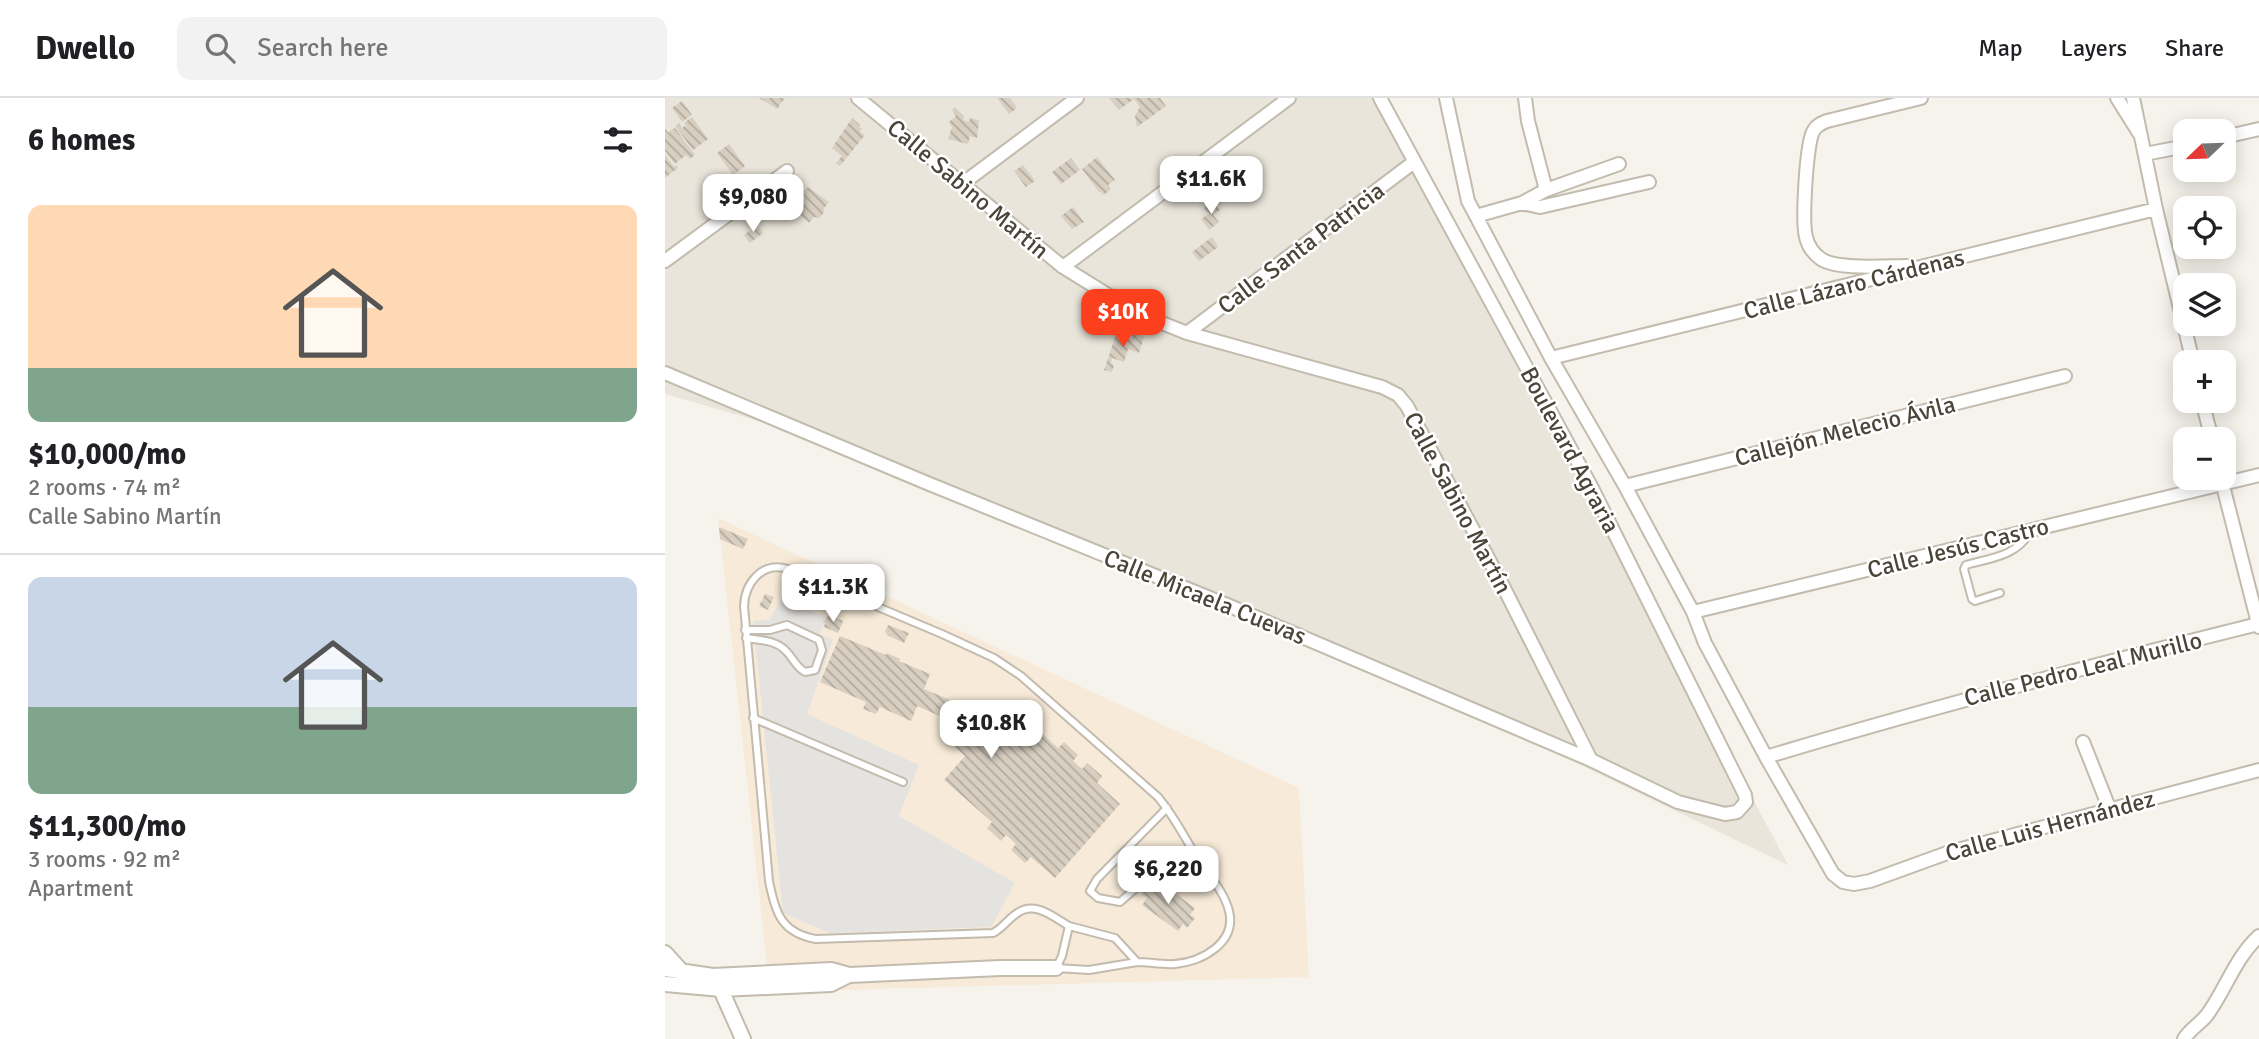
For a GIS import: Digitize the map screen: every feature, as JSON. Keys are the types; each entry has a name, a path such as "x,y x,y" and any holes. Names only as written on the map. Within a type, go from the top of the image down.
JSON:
{"street":[{"path":"963,184 1077,98"},
{"path":"1063,267 1289,98"},
{"name":"Boulevard Agraria","path":"1380,98 1592,488 1745,795 1746,802 1743,807"},
{"path":"1446,98 1468,201 1552,358 1625,486 1766,757"},
{"path":"1525,98 1528,121 1546,190"},
{"path":"1921,98 1827,121 1814,129 1808,145 1804,222 1812,251 1823,261 1840,265 1925,267"},
{"path":"2117,98 2141,137"},
{"path":"2133,98 2190,350"},
{"name":"Calle Sabino Martín","path":"863,99 1063,267 1137,313 1187,333 1382,387 1398,395 1407,406 1502,584 1591,760"},
{"path":"2237,134 2259,129"},
{"path":"2145,154 2173,149"},
{"name":"Calle Santa Patricia","path":"1187,333 1414,162"},
{"path":"1476,216 1522,202 1546,190 1619,164"},
{"path":"665,261 787,171"},
{"path":"1522,202 1540,207 1649,182"},
{"name":"Calle Lázaro Cárdenas","path":"1552,358 2156,209"},
{"name":"Calle Micaela Cuevas","path":"665,373 927,484 1232,607 1591,760 1678,802 1725,814 1737,812 1743,807"},
{"name":"Callejón Melecio Ávila","path":"1625,486 2065,376"},
{"name":"Calle Jesús Castro","path":"2236,478 2259,475"},
{"name":"Calle Jesús Castro","path":"1692,612 2184,490"},
{"path":"2225,490 2259,626"},
{"name":"Calle Pedro Leal Murillo","path":"1766,757 1908,714 2059,673 2259,626"},
{"path":"2083,742 2110,810"},
{"name":"Calle Luis Hernández","path":"1766,757 1833,874 1843,882 1854,884 1870,881 1950,852 2259,771"},
{"path":"2184,1039 2206,1016 2246,948 2259,936"},
{"path":"665,953 682,970 689,985"},
{"path":"667,982 689,985 717,982 831,984 849,975 1056,968"},
{"path":"665,969 682,970 717,982 743,1039"}],"lane":[{"path":"2000,593 1975,601 1972,599 1964,569 1966,565 2013,551 2023,544 2031,530"},
{"path":"1069,926 1062,956 1056,968 1089,970 1137,962 1175,964 1197,958 1224,941 1229,930 1230,913 1176,819 1158,797 1021,676 994,658 780,566 764,570 747,587 744,606 745,630 769,881 777,913 795,932 816,939 993,933 1000,930 1018,912 1032,907 1069,926 1115,938 1137,962"},
{"path":"745,630 770,630 787,625 816,638 822,647 815,670 805,673 782,647 746,638"},
{"path":"753,718 903,782"},
{"path":"1157,856 1137,887 1120,902 1098,898 1090,891 1097,879 1167,808"}],"shaded area":[{"path":"665,98 1383,98 1417,168 1788,865 1431,693 821,439 665,394"},
{"path":"718,518 1299,788 1309,977 770,992"},
{"path":"781,600 827,617 820,634 833,640 807,714 919,765 899,816 1015,883 991,927 829,933 783,913 753,621 769,620"}],"building":[{"path":"759,98 785,98 777,109"},
{"path":"997,98 1010,98 1017,108 1009,114"},
{"path":"1109,98 1160,98 1166,106 1137,127 1135,116 1140,107 1134,99 1119,110"},
{"path":"682,101 692,115 682,122 672,108"},
{"path":"955,107 964,116 963,120 979,120 977,138 970,136 968,144 948,139 952,127 949,122 956,116 952,110"},
{"path":"692,117 708,139 693,150 675,126 679,123 682,128"},
{"path":"852,118 860,125 860,132 865,135 840,166 836,163 842,156 832,148"},
{"path":"675,128 695,155 690,159 686,155 675,164 665,151 665,129 669,133"},
{"path":"729,144 745,166 733,175 717,153"},
{"path":"665,154 674,167 676,165 678,168 665,178"},
{"path":"1097,157 1115,180 1108,185 1111,189 1104,195 1082,169"},
{"path":"1071,158 1080,170 1061,184 1052,172"},
{"path":"1023,165 1035,181 1026,187 1014,171"},
{"path":"808,187 829,202 823,214 819,218 814,217 809,223 791,207 784,214 788,218 785,220 772,203 782,195 791,205 796,199 801,202 805,197 802,193"},
{"path":"1213,201 1220,210 1213,215 1219,222 1209,230 1201,219 1209,214 1204,208"},
{"path":"1073,207 1084,222 1072,229 1061,216"},
{"path":"757,225 763,233 750,243 744,235"},
{"path":"1212,237 1218,247 1199,261 1192,252"},
{"path":"1133,333 1144,337 1139,353 1128,349 1124,362 1112,358 1112,372 1104,370 1116,335 1131,339"},
{"path":"719,527 748,539 743,549 720,539"},
{"path":"765,594 774,597 768,610 759,606"},
{"path":"829,615 843,621 838,633 824,627 823,622"},
{"path":"888,625 909,633 904,643 887,635 885,632"},
{"path":"840,636 886,655 887,653 930,674 924,689 962,705 988,729 1011,704 1058,748 1064,742 1078,755 1073,761 1082,769 1087,763 1102,776 1097,783 1120,804 1055,878 1031,857 1025,863 1011,850 1016,844 1006,835 1001,841 987,828 992,822 944,780 965,756 953,745 964,733 951,721 917,706 911,721 880,707 876,714 863,709 866,702 820,682"},
{"path":"1159,882 1195,908 1190,915 1195,918 1187,928 1183,924 1178,931 1142,905 1147,898 1141,894 1148,884 1154,889"}]}
